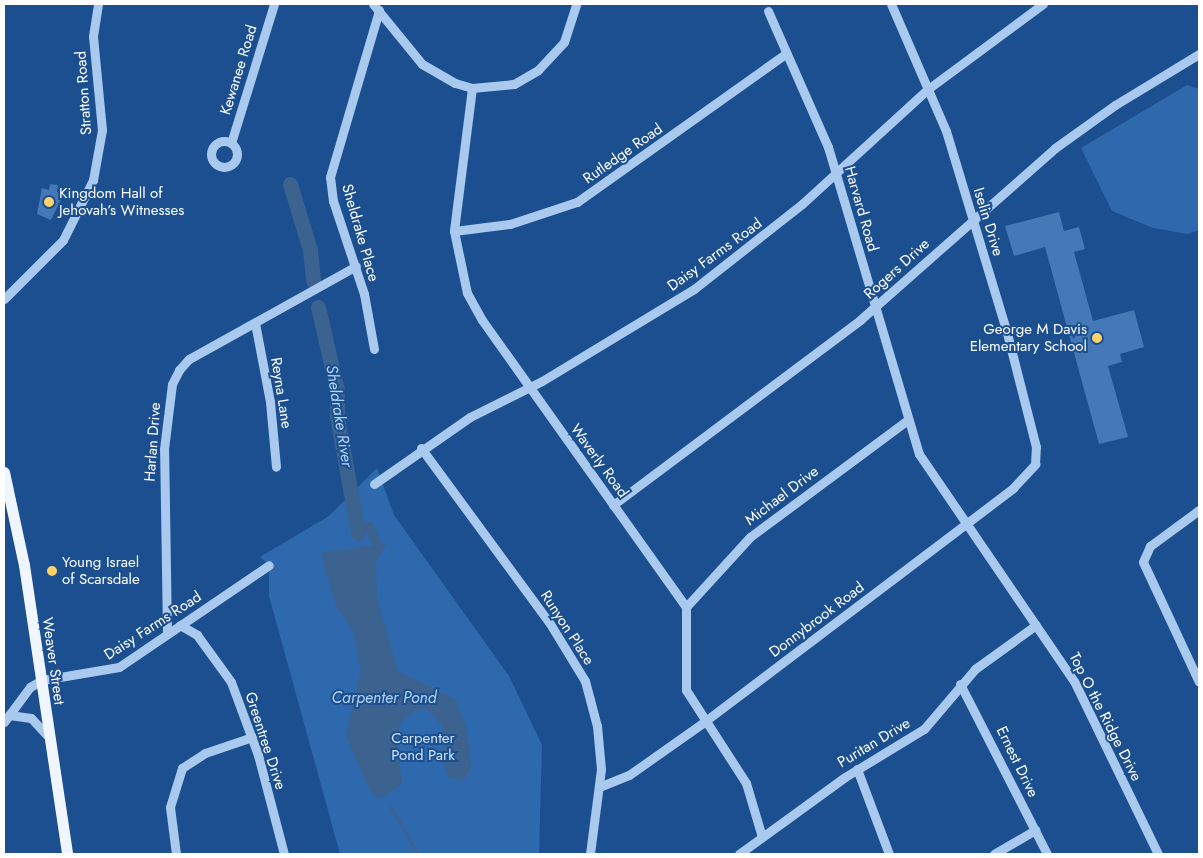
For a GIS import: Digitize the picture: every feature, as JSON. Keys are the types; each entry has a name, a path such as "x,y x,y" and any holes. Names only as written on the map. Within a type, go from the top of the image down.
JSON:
{"main road":[{"name":"Weaver Street","path":"4,472 42,680 47,735 67,854"}],"street":[{"name":"Stratton Road","path":"4,299 63,240 93,180 102,130 93,36 98,4"},
{"name":"Kewanee Road","path":"231,143 274,4"},
{"path":"376,7 422,64 455,84 472,88 514,84 538,70 564,42 576,4"},
{"name":"Iselin Drive","path":"891,4 928,89 973,220 1007,333 1036,456"},
{"name":"Daisy Farms Road","path":"374,484 421,448 528,384 542,381 694,289 758,242 928,89 1043,4"},
{"name":"Sheldrake Place","path":"374,349 356,266 333,201 330,176 376,7"},
{"name":"Harvard Road","path":"768,11 815,111 836,173 906,421 934,482 965,525"},
{"name":"Rutledge Road","path":"454,232 510,224 577,202 787,53"},
{"name":"Rogers Drive","path":"613,505 875,307 1063,143 1199,54"},
{"name":"Waverly Road","path":"472,88 454,232 467,293 528,384 686,607"},
{"name":"Harlan Drive","path":"167,634 164,449 172,384 188,359 356,266"},
{"name":"Reyna Lane","path":"255,323 270,402 276,467"},
{"name":"Michael Drive","path":"686,607 750,537 906,421"},
{"name":"Runyon Place","path":"421,448 573,657 593,709 599,787 590,854"},
{"name":"Donnybrook Road","path":"599,787 629,775 704,722 965,525 1028,476 1036,456"},
{"path":"1199,510 1150,546 1143,562 1199,682"},
{"name":"Top O the Ridge Drive","path":"965,525 1074,681 1158,854"},
{"name":"Daisy Farms Road","path":"42,680 109,672 269,565"},
{"path":"686,607 684,681 690,700 746,782 762,837"},
{"name":"Greentree Drive","path":"180,625 196,635 231,682 252,737 284,854"},
{"name":"Puritan Drive","path":"739,854 857,769 924,730 960,684 1036,625"},
{"path":"7,719 30,687 42,680"},
{"name":"Ernest Drive","path":"960,684 1047,854"},
{"path":"7,719 31,718 47,735"},
{"path":"176,854 170,807 182,768 205,753 252,737"},
{"path":"857,769 889,854"},
{"path":"994,854 1035,830"}],"green space":[{"path":"1187,85 1199,89 1199,230 1188,234 1153,228 1112,211 1081,148"},
{"name":"Carpenter Pond Park","path":"377,468 394,515 509,676 542,745 539,854 340,854 269,596 269,565 260,557 329,516"}],"water":[{"name":"Carpenter Pond","path":"387,543 376,562 377,599 398,671 456,700 467,729 471,768 463,781 449,778 442,761 445,740 441,724 427,709 414,711 401,722 397,742 402,785 381,798 371,793 346,736 361,669 353,631 336,606 321,553"}],"building":[{"name":"Kingdom Hall of Jehovah’s Witnesses","path":"50,184 58,185 57,192 64,193 51,220 37,214 42,188 49,190"},
{"path":"1059,212 1064,231 1079,227 1085,249 1074,252 1093,321 1134,310 1144,347 1120,354 1122,362 1108,366 1128,437 1099,444 1045,247 1014,256 1005,226"}],"waterway":[{"name":"Sheldrake River","path":"290,184 310,250 313,281"},
{"name":"Sheldrake River","path":"318,307 337,390 337,417 358,533"},
{"name":"Sheldrake River","path":"358,524 369,526 377,544"},
{"name":"Sheldrake River","path":"391,807 418,854"}],"place":[{"name":"Kingdom Hall of Jehovah’s Witnesses","path":"49,202"},
{"name":"George M Davis Elementary School","path":"1097,338"},
{"name":"Young Israel of Scarsdale","path":"52,571"}]}
